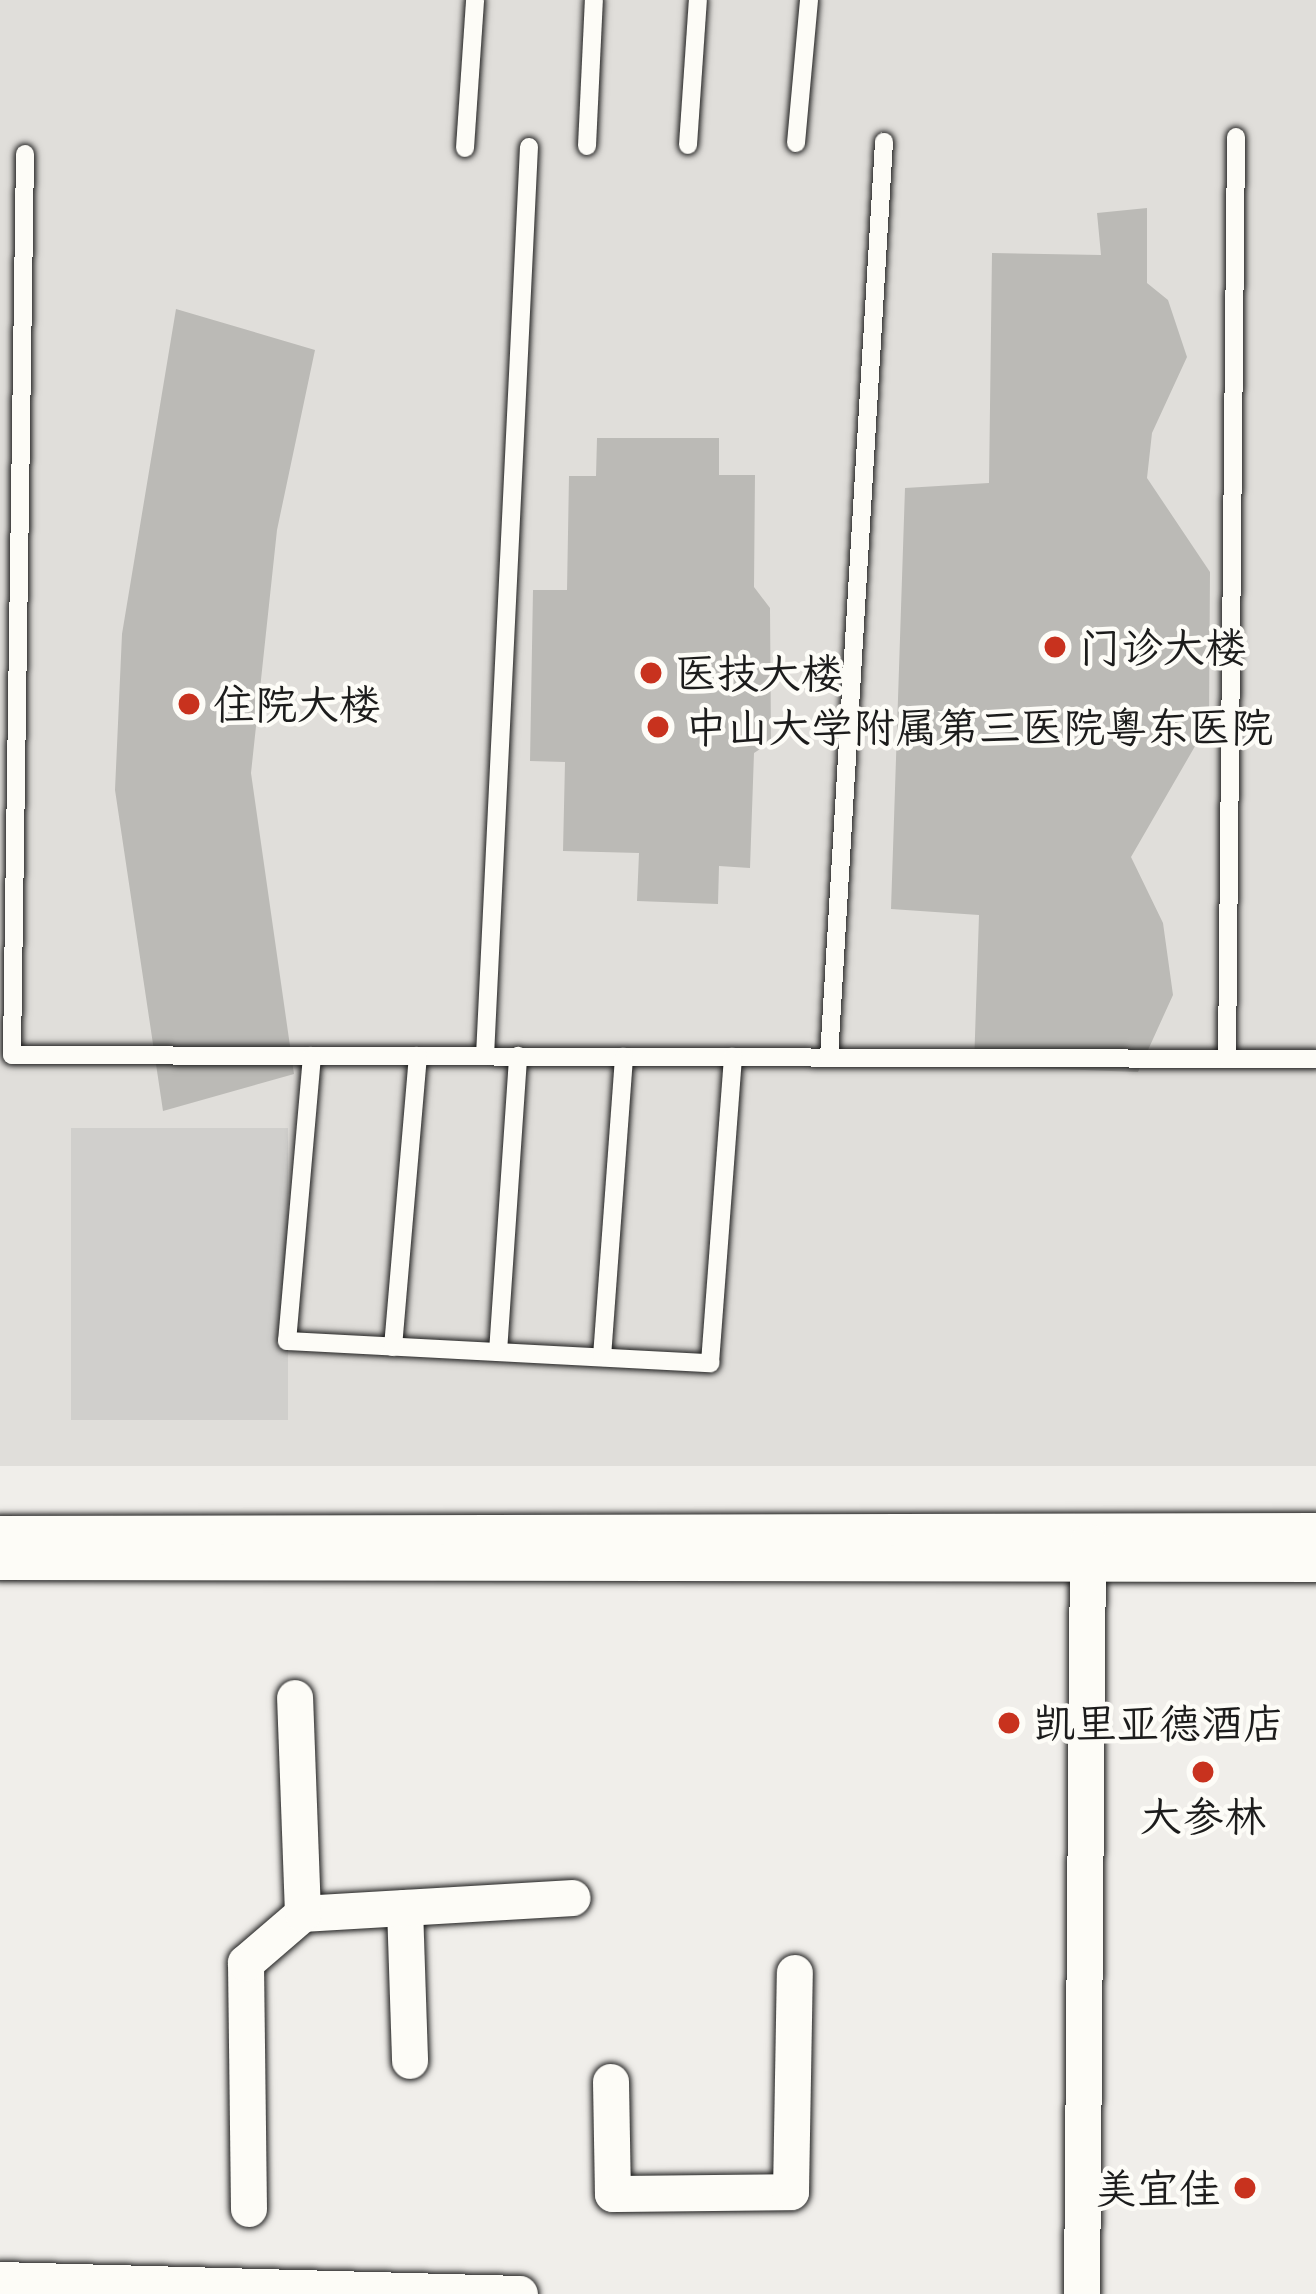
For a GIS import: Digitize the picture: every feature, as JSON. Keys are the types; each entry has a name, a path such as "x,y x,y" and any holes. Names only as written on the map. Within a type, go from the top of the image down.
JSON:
{"street":[{"path":"0,1562 1088,1547 1316,1531"},
{"path":"0,1534 1088,1547 1316,1564"},
{"path":"1082,2294 1088,1547"},
{"path":"295,1698 303,1913"},
{"path":"249,2209 246,1963 303,1913 573,1898"},
{"path":"405,1908 410,2061"},
{"path":"611,2082 613,2194 791,2192 795,1973"},
{"path":"0,2280 520,2294"}],"lane":[{"path":"465,148 476,0"},
{"path":"586,146 594,0"},
{"path":"688,145 698,0"},
{"path":"796,143 809,0"},
{"path":"1227,1059 1236,137"},
{"path":"830,1057 884,142"},
{"path":"485,1056 529,147"},
{"path":"25,154 12,1055 1316,1059"},
{"path":"311,1056 287,1341 710,1363 733,1057"},
{"path":"393,1347 418,1056"},
{"path":"497,1352 518,1057"},
{"path":"602,1358 624,1057"}],"shaded area":[{"name":"中山大学附属第三医院粤东医院","path":"0,0 1316,0 1316,1466 0,1466"},
{"path":"71,1128 288,1128 288,1420 71,1420"}],"building":[{"name":"门诊大楼","path":"1147,208 1147,283 1168,300 1187,357 1152,433 1147,478 1210,572 1209,722 1131,857 1163,923 1173,995 1138,1072 974,1066 979,915 891,909 905,488 989,483 992,253 1101,255 1097,213"},
{"name":"住院大楼","path":"176,309 315,350 277,530 251,773 294,1074 163,1111 115,790 122,634"},
{"name":"医技大楼","path":"597,438 719,438 719,475 755,475 754,587 770,608 771,742 754,753 750,868 719,866 718,904 637,901 639,853 563,851 565,762 530,761 533,590 567,590 569,476 596,476"}],"place":[{"name":"门诊大楼","path":"1055,647"},
{"name":"医技大楼","path":"651,673"},
{"name":"住院大楼","path":"189,704"},
{"name":"中山大学附属第三医院粤东医院","path":"658,727"},
{"name":"凯里亚德酒店","path":"1009,1723"},
{"name":"大参林","path":"1203,1772"},
{"name":"美宜佳","path":"1245,2188"}]}
